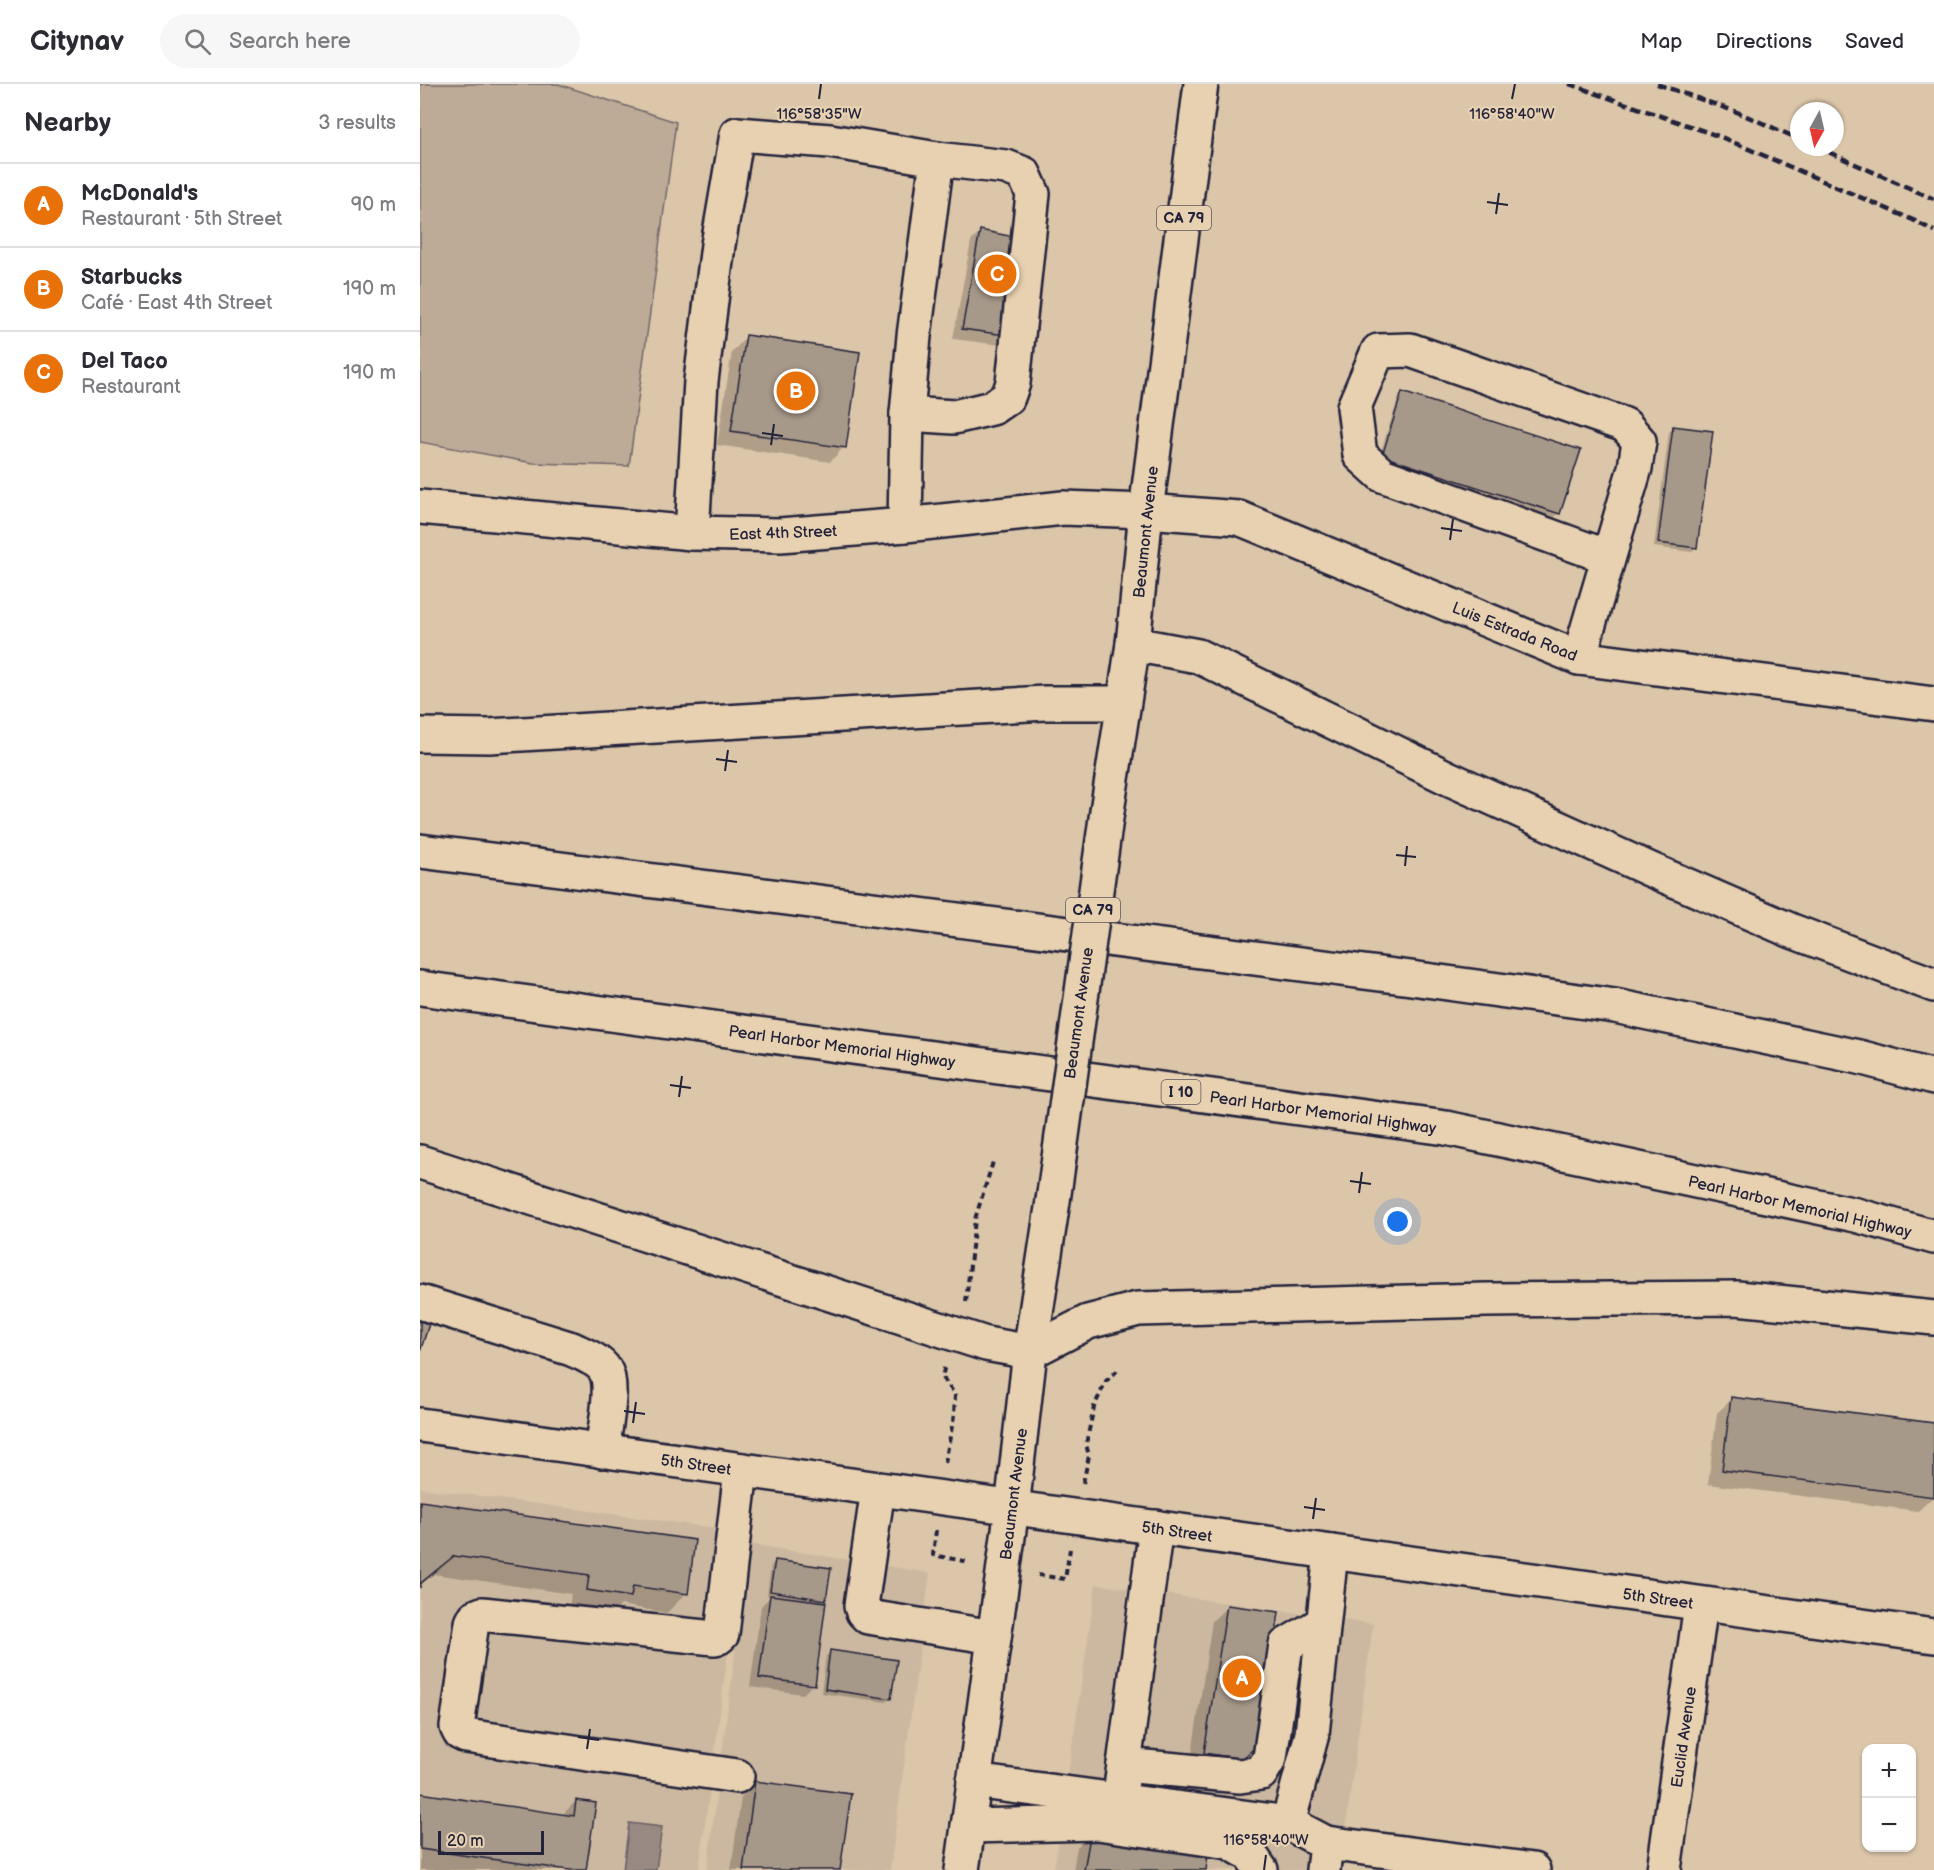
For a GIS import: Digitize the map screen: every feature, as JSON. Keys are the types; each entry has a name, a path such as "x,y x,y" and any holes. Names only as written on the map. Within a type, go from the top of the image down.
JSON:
{"main road":[{"name":"Beaumont Avenue","path":"962,1870 1012,1508 1030,1352 1132,644 1146,511 1199,98"},
{"path":"692,533 701,381 715,268 737,134 830,141 937,159 1006,167 1024,174 1033,194 1012,383 1008,397 992,408 954,417 907,414"},
{"path":"905,525 907,414 914,336 937,159"},
{"path":"1579,658 1635,468 1639,441 1625,426 1410,350 1378,351 1354,406 1360,455 1382,475 1608,557"},
{"name":"East 4th Street","path":"420,507 692,533 780,535 905,525 1063,508 1146,511"},
{"name":"Luis Estrada Road","path":"1146,511 1239,518 1579,658 1934,704"},
{"path":"1132,644 1198,656 1448,778 1649,869 1792,931 1934,985"},
{"path":"420,735 489,736 1045,703 1123,703"},
{"path":"420,851 1615,1006 1859,1057 1934,1077"},
{"name":"Pearl Harbor Memorial Highway","path":"420,988 1446,1128 1856,1215 1934,1237"},
{"path":"420,1162 986,1344 1030,1352 1088,1322 1138,1310 1486,1300 1737,1298 1934,1318"},
{"path":"420,1302 572,1349 605,1370 610,1392 602,1451"},
{"name":"5th Street","path":"420,1425 1934,1636"},
{"path":"737,1776 466,1737 457,1727 472,1623 475,1617 482,1614 719,1637 722,1634 741,1470"},
{"path":"878,1489 861,1606 863,1612 868,1617 994,1637"},
{"path":"1119,1801 1156,1527"},
{"path":"1288,1823 1312,1734 1331,1552"},
{"name":"Euclid Avenue","path":"1664,1870 1701,1604"},
{"path":"1124,1765 1240,1776 1261,1773 1270,1758 1286,1645 1323,1623"},
{"path":"974,1782 1288,1823 1324,1856 1533,1870"},
{"path":"968,1826 1098,1823 1229,1842 1250,1854 1261,1870"}],"shaded area":[{"path":"420,84 558,84 676,122 629,466 533,463 420,442"},
{"path":"420,1488 744,1532 699,1870 420,1870"},
{"path":"749,1544 930,1573 890,1870 707,1870"},
{"path":"1096,1584 1373,1624 1340,1870 1054,1870"},
{"path":"629,1823 662,1827 656,1870 623,1870"}],"building":[{"path":"980,230 1024,239 1012,336 962,329"},
{"path":"746,335 860,352 846,448 731,431"},
{"path":"1402,392 1581,450 1560,514 1382,456"},
{"path":"1673,426 1713,431 1697,548 1658,543"},
{"path":"420,1321 429,1324 420,1352"},
{"path":"1731,1397 1934,1423 1934,1497 1722,1470"},
{"path":"420,1501 695,1540 688,1594 633,1586 631,1597 587,1590 589,1575 454,1556 421,1583 420,1588"},
{"path":"775,1560 831,1568 826,1600 770,1591"},
{"path":"770,1595 826,1602 815,1685 759,1678"},
{"path":"1227,1605 1279,1612 1260,1743 1242,1759 1204,1753"},
{"path":"830,1650 897,1660 891,1699 825,1689"},
{"path":"755,1781 851,1794 840,1870 743,1870"},
{"path":"420,1793 574,1816 576,1800 596,1803 586,1870 569,1870 420,1849"},
{"path":"1091,1831 1209,1846 1206,1870 1084,1870"}],"railway":[{"path":"1569,84 1721,137 1934,231"},
{"path":"1657,84 1737,112 1790,135"},
{"path":"1837,156 1934,199"}],"place":[{"name":"Del Taco","path":"997,274"},
{"name":"Starbucks","path":"796,391"},
{"name":"McDonald's","path":"1242,1678"}]}
